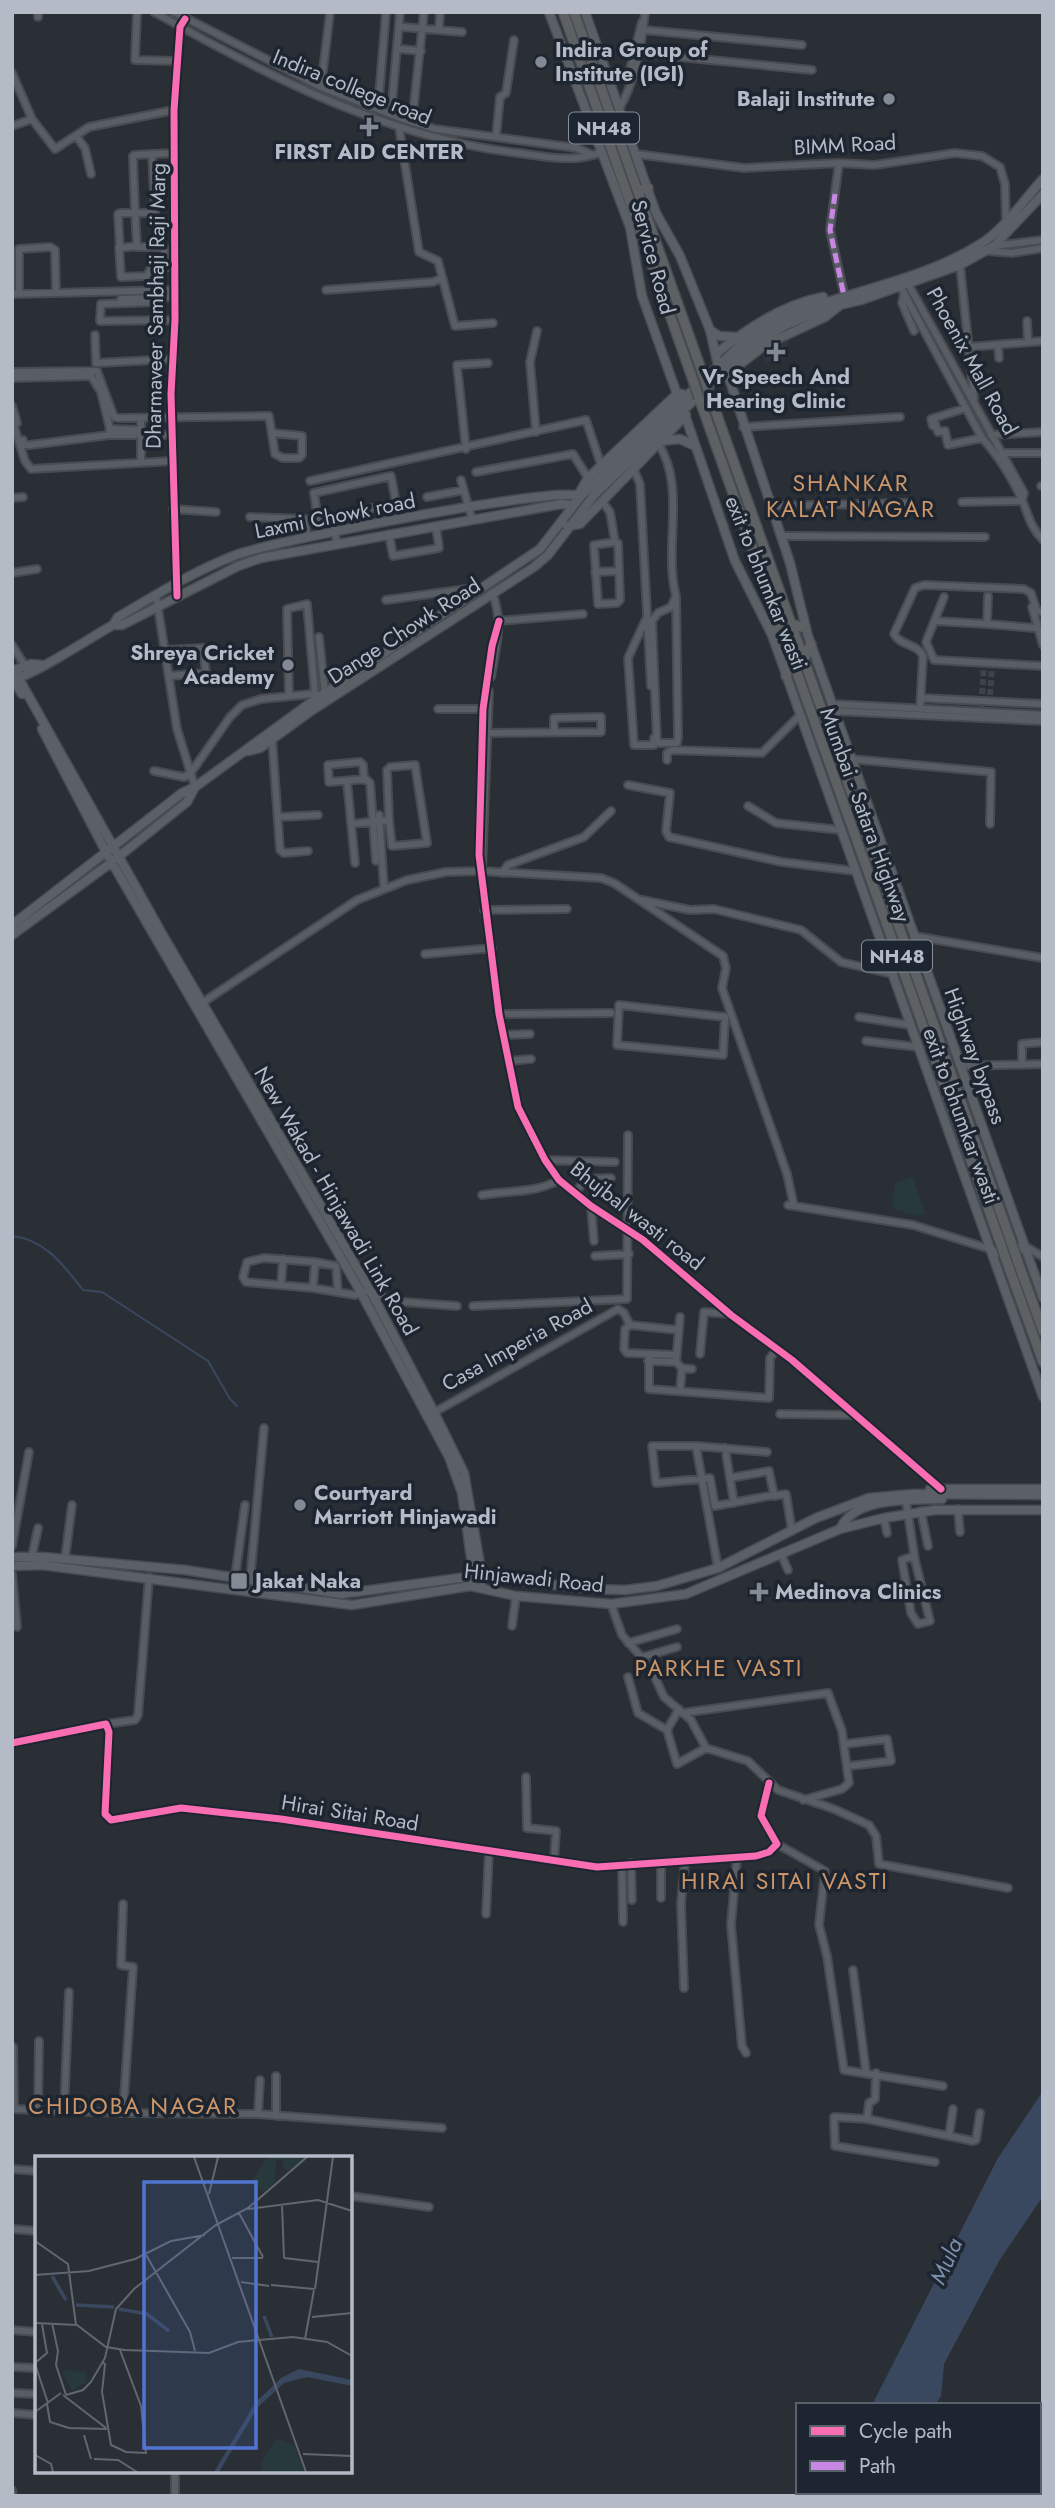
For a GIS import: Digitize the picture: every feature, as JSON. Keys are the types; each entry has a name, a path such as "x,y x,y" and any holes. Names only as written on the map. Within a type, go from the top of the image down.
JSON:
{"highway":[{"name":"NH48","path":"563,12 693,380 693,397"},
{"name":"NH48","path":"574,12 643,190"},
{"name":"Mumbai - Satara Highway","path":"643,190 708,390 1014,1234 1019,1265 1043,1331"},
{"name":"Mumbai - Satara Highway","path":"693,397 782,632 1043,1362"},
{"path":"768,624 782,632"},
{"path":"791,624 805,628"},
{"path":"804,659 811,644"},
{"path":"786,676 791,657"}],"main road":[{"name":"Service Road","path":"549,12 630,227 642,296 677,394"},
{"name":"Service Road","path":"585,12 636,154 643,190 680,256 710,330 718,365"},
{"path":"903,283 981,244 1043,179"},
{"path":"565,525 693,397 718,365 757,332 789,315 960,265 991,248 1043,194"},
{"path":"716,355 739,336 794,305 822,297 842,300"},
{"path":"713,380 728,375 765,345 825,317 842,300"},
{"path":"579,495 761,339 842,300"},
{"path":"710,330 723,337 739,336"},
{"name":"Highway bypass","path":"728,375 782,536 805,628 960,1066 1014,1234 1023,1245"},
{"path":"579,495 588,478 677,394 693,397"},
{"path":"565,525 580,524 659,442 685,419 693,397"},
{"name":"exit to bhumkar wasti","path":"687,418 693,445 735,561 768,624 990,1249"},
{"path":"659,442 680,439 693,445"},
{"name":"Dange Chowk Road","path":"248,751 260,748 321,697 534,567 548,555 579,495"},
{"name":"Laxmi Chowk road","path":"14,676 42,665 113,625 118,617 176,583 233,556 334,532 470,509 579,495"},
{"name":"Laxmi Chowk road","path":"113,625 122,625 177,596 261,558 472,519 573,505"},
{"name":"Dange Chowk Road","path":"12,925 111,851 182,793 248,751 255,742 528,557 565,525"},
{"path":"528,557 534,567"},
{"name":"New Wakad - Hinjawadi Link Road","path":"14,676 162,941 365,1290 464,1473 481,1583"},
{"name":"Dange Chowk Road","path":"12,935 116,860 187,802 195,787"},
{"path":"990,1249 996,1253 1020,1249 1023,1245 1043,1298"},
{"path":"990,1249 1043,1397"},
{"name":"New Wakad - Hinjawadi Link Road","path":"430,1414 457,1475 472,1565 470,1582"},
{"path":"939,1494 1043,1489"},
{"path":"939,1494 1043,1497"},
{"name":"Hinjawadi Road","path":"481,1583 591,1590 657,1587 718,1568 836,1509 869,1498 939,1494"},
{"name":"Hinjawadi Road","path":"481,1583 516,1596 611,1604 659,1599 706,1587 840,1530 854,1511 939,1494"},
{"path":"840,1530 921,1511 1043,1510"},
{"path":"12,1558 32,1556 65,1559 235,1578 341,1594 481,1583"},
{"name":"Hinjawadi Road","path":"12,1566 42,1565 149,1577 352,1605 470,1582"},
{"path":"657,1587 659,1599"}],"street":[{"path":"137,12 135,60 177,61"},
{"name":"Indira college road","path":"154,12 312,93 435,140 482,149 577,159 602,153"},
{"name":"Indira college road","path":"174,12 321,87 402,119 435,130 577,148 590,154"},
{"path":"321,87 330,12"},
{"path":"378,109 386,12"},
{"path":"391,114 400,12"},
{"path":"412,122 424,12"},
{"path":"439,29 440,12"},
{"path":"631,73 645,14"},
{"path":"619,109 638,52 645,14"},
{"name":"Dharmaveer Sambhaji Raji Marg","path":"177,596 171,417 175,320 174,110 180,27 185,19"},
{"path":"403,27 462,32"},
{"path":"644,30 802,45"},
{"path":"496,137 500,97 506,93 514,40"},
{"path":"401,49 421,51"},
{"path":"638,52 812,70"},
{"path":"12,73 32,119 55,149 95,126 174,110"},
{"path":"609,79 631,73"},
{"path":"12,126 32,119"},
{"path":"402,119 399,128 419,252 438,261 455,326 493,323"},
{"path":"76,136 85,148 91,174"},
{"path":"136,247 133,156 175,153"},
{"name":"BIMM Road","path":"636,154 744,168 839,163 875,165 943,153 982,156 1000,167 1005,184 1006,220"},
{"path":"152,154 155,212 117,215 121,277 144,276 151,268 174,267"},
{"path":"839,163 830,230 842,300"},
{"path":"991,248 1043,240"},
{"path":"55,293 55,250 51,247 19,249 16,294 175,293"},
{"path":"119,247 164,247 165,268"},
{"path":"991,248 1012,253 1043,248"},
{"path":"960,265 973,401"},
{"path":"326,289 433,282 442,278"},
{"path":"903,283 902,303 914,331"},
{"name":"Phoenix Mall Road","path":"903,283 1004,453 1024,493 1022,501"},
{"name":"Phoenix Mall Road","path":"903,283 982,438 994,452 1022,501"},
{"path":"175,293 161,297 156,302 100,304 103,323 175,320"},
{"path":"104,304 106,318"},
{"path":"1027,321 1028,342"},
{"path":"536,432 530,362 537,331"},
{"path":"95,335 96,363 174,359"},
{"path":"968,347 1043,341"},
{"path":"998,345 999,358"},
{"path":"466,449 457,365 488,363"},
{"path":"12,375 97,370 114,417 269,416 274,433 275,454 283,458 302,456 302,436 274,433"},
{"path":"12,375 91,376 101,392 109,432"},
{"path":"12,406 24,445 109,432 164,435"},
{"path":"933,431 931,419 966,408"},
{"path":"743,426 900,417"},
{"path":"141,418 141,462"},
{"path":"12,420 25,461 31,469 172,461"},
{"path":"310,481 466,449 586,420 601,466"},
{"path":"935,423 938,432 945,431 948,445 982,438"},
{"path":"991,435 1043,432"},
{"path":"659,442 672,492 676,596 678,737 677,743 657,743 652,621 658,613 671,607 676,596"},
{"path":"994,452 1043,453"},
{"path":"476,472 573,454 588,478"},
{"path":"633,468 640,484 654,745 634,745 628,658 646,619"},
{"path":"391,476 396,503 331,517 318,520 314,493 391,476"},
{"path":"461,480 472,519"},
{"path":"427,497 464,489"},
{"path":"12,498 23,497"},
{"path":"602,501 611,514 615,542 618,542 620,602 600,604 596,602 593,545 615,542"},
{"path":"962,502 1022,501 1029,523 1043,540"},
{"path":"772,506 906,503"},
{"path":"173,509 216,512"},
{"path":"250,517 305,519 307,537"},
{"path":"331,517 337,543"},
{"path":"388,534 393,556 439,548 436,526"},
{"path":"782,536 985,537"},
{"path":"12,573 37,569"},
{"path":"594,572 619,571"},
{"name":"Bhujbal wasti road","path":"488,584 499,621 485,720 479,855 484,910 514,1099 545,1160 559,1180 777,1349 939,1494"},
{"path":"920,709 922,652 896,639 894,634 915,588 924,585 1024,589 1031,593 1037,611 1043,612"},
{"path":"386,600 474,588 476,592"},
{"path":"156,595 177,729 195,787"},
{"path":"987,624 988,596"},
{"path":"944,597 926,642 934,660 1043,666"},
{"path":"289,696 287,609 307,604 321,697"},
{"path":"1032,607 1035,628 1043,645"},
{"path":"499,621 583,614"},
{"name":"Bhujbal wasti road","path":"482,871 485,857 486,733 483,709 492,646 499,621"},
{"path":"936,621 1035,628"},
{"path":"319,637 321,697"},
{"path":"12,645 27,670"},
{"path":"166,650 203,648 206,673 169,676"},
{"name":"Dange Chowk Road","path":"190,775 216,736 242,705 261,699 289,696 321,697"},
{"path":"921,698 1043,705"},
{"path":"834,707 1039,718"},
{"path":"439,709 483,709"},
{"path":"883,710 920,709 984,715"},
{"path":"667,760 669,750 762,753 800,715"},
{"path":"486,733 601,732 601,716 554,718 554,731"},
{"path":"272,738 281,851 308,851"},
{"path":"851,759 991,772 990,824"},
{"path":"364,779 363,765 360,762 328,765 329,782 364,779 370,783 377,819 384,888"},
{"path":"415,765 429,841 392,846 389,820 388,768 415,765"},
{"path":"154,771 184,777 190,775"},
{"path":"347,781 355,863"},
{"path":"628,785 670,793 666,831 668,837 782,862 855,871"},
{"path":"748,806 776,823 841,830"},
{"path":"502,873 508,865 584,838 611,811"},
{"path":"278,817 318,815"},
{"path":"376,862 377,819"},
{"path":"351,824 377,819 389,820"},
{"path":"199,1004 346,906 384,888 422,876 482,871 601,877 723,956 726,968 722,988 787,1174 791,1206 912,1225 990,1249"},
{"path":"637,899 691,910 714,909 801,930 841,962 892,974"},
{"path":"484,910 567,909"},
{"path":"914,936 1043,958"},
{"path":"425,954 492,948"},
{"path":"619,1005 725,1017 724,1035 723,1055 617,1045 619,1005"},
{"path":"499,1014 611,1013"},
{"path":"859,1017 910,1025"},
{"path":"503,1035 530,1034"},
{"path":"724,1035 738,1034"},
{"path":"866,1041 918,1047"},
{"path":"1022,1065 1022,1044 1043,1042"},
{"path":"508,1061 531,1059"},
{"path":"960,1066 1043,1064"},
{"path":"473,1306 627,1299 628,1135"},
{"path":"545,1160 615,1162"},
{"path":"575,1194 586,1179 611,1178"},
{"path":"482,1195 512,1189 522,1192 542,1188 559,1180"},
{"path":"591,1206 594,1241"},
{"path":"1023,1245 1043,1258"},
{"path":"595,1256 629,1254"},
{"path":"338,1292 336,1266 315,1262 250,1259 243,1277 246,1282 349,1294 365,1290 391,1301 457,1306"},
{"path":"281,1285 283,1259"},
{"path":"313,1288 315,1262"},
{"name":"Casa Imperia Road","path":"430,1414 618,1309 617,1300"},
{"path":"618,1309 624,1313 630,1325"},
{"path":"700,1354 704,1312 731,1314"},
{"path":"680,1317 676,1359 682,1368 680,1391"},
{"path":"676,1359 649,1357 625,1351 625,1329 630,1325 678,1330"},
{"path":"649,1357 649,1389 769,1398 770,1357 777,1349"},
{"path":"682,1368 692,1369"},
{"path":"780,1414 852,1415"},
{"path":"250,1581 264,1428"},
{"path":"767,1452 695,1446 652,1446 654,1482 710,1478 715,1506 786,1494 792,1531"},
{"path":"695,1446 718,1568"},
{"path":"725,1448 734,1503"},
{"path":"12,1546 29,1452"},
{"path":"730,1478 769,1471 774,1496"},
{"path":"906,1502 915,1560 930,1621 918,1624 911,1613 902,1560 915,1560"},
{"path":"65,1559 72,1505"},
{"path":"235,1578 245,1505"},
{"path":"958,1510 960,1532"},
{"path":"921,1511 928,1546"},
{"path":"884,1518 887,1533"},
{"path":"32,1556 38,1528"},
{"path":"780,1554 788,1570"},
{"path":"12,1574 17,1627"},
{"path":"12,1743 135,1720 138,1715 149,1577"},
{"path":"512,1626 516,1596"},
{"path":"611,1604 628,1643 643,1657 658,1688 691,1720 706,1748 748,1761 769,1783 803,1800 834,1809 872,1828 879,1864 1008,1888"},
{"path":"628,1643 677,1629"},
{"path":"643,1657 677,1647"},
{"path":"628,1677 638,1713 667,1730 677,1764 706,1748"},
{"path":"667,1730 681,1711 822,1691 831,1695 849,1766 847,1787 803,1800"},
{"name":"Hirai Sitai Road","path":"106,1724 108,1732 104,1814 111,1821 181,1808 281,1819 597,1867 763,1854 776,1845"},
{"path":"845,1744 887,1740 891,1761 849,1766"},
{"path":"526,1777 527,1828 556,1831 554,1861"},
{"path":"769,1783 761,1816 776,1845 825,1871 819,1925 827,1956 843,2067 847,2071 876,2073 943,2086"},
{"path":"486,1914 489,1851"},
{"path":"737,1857 731,1925 741,2046 746,2053"},
{"path":"684,1988 681,1904 685,1861"},
{"path":"631,1863 632,1900"},
{"path":"661,1864 661,1898"},
{"path":"622,1866 624,1922"},
{"path":"123,1904 121,1965 133,1967 123,2113"},
{"path":"853,1970 866,2072"},
{"path":"64,2112 69,1992"},
{"path":"38,2041 38,2110"},
{"path":"13,2047 13,2109 258,2114 442,2128"},
{"path":"867,2119 869,2103 875,2099 876,2073"},
{"path":"276,2076 276,2116"},
{"path":"258,2114 260,2080"},
{"path":"949,2136 953,2109"},
{"path":"935,2162 835,2146 834,2117 867,2119 975,2141 980,2113"},
{"path":"12,2169 35,2171"},
{"path":"352,2196 429,2207"},
{"path":"12,2229 35,2231"},
{"path":"12,2330 35,2332"},
{"path":"12,2367 35,2368"},
{"path":"12,2393 35,2394"},
{"path":"12,2413 35,2416"},
{"path":"175,2473 175,2495"},
{"path":"12,2490 13,2496"}],"shaded area":[{"name":"Vr Speech And Hearing Clinic","path":"791,338 781,358 765,363 762,355 776,350 775,347"},
{"path":"913,1177 925,1214 918,1216 895,1210 892,1203 895,1183"}],"water":[{"name":"Mula","path":"1043,2091 1043,2196 999,2261 944,2364 941,2396 936,2403 873,2403 998,2158"},
{"path":"822,2494 876,2494 874,2496 821,2496"}],"waterway":[{"path":"12,1236 24,1238 44,1248 61,1263 83,1290 102,1292 208,1361 237,1406"}],"tunnel":[{"path":"981,712 984,663"},
{"path":"989,713 992,664"}],"marked path":[{"path":"835,194 830,230 844,296"}],"cycle path":[{"path":"177,596 171,394 175,320 174,110 180,27 185,19"},
{"path":"499,621 492,646 483,709 479,855 499,1014 518,1107 545,1160 559,1180 591,1206 643,1240 731,1315 792,1360 941,1489"},
{"path":"12,1743 106,1724 109,1732 105,1814 111,1820 181,1808 281,1819 597,1867 756,1856 769,1852 777,1844 761,1816 769,1783"}],"place":[{"name":"Indira Group of Institute (IGI)","path":"541,62"},
{"name":"Balaji Institute","path":"889,99"},
{"name":"FIRST AID CENTER","path":"369,127"},
{"name":"Vr Speech And Hearing Clinic","path":"776,352"},
{"name":"Shreya Cricket Academy","path":"288,665"},
{"name":"Courtyard Marriott Hinjawadi","path":"300,1505"},
{"name":"Jakat Naka","path":"239,1581"},
{"name":"Medinova Clinics","path":"759,1592"}],"district":[{"name":"SHANKAR KALAT NAGAR","path":"851,496"},
{"name":"PARKHE VASTI","path":"719,1668"},
{"name":"HIRAI SITAI VASTI","path":"785,1881"},
{"name":"CHIDOBA NAGAR","path":"133,2106"}]}
